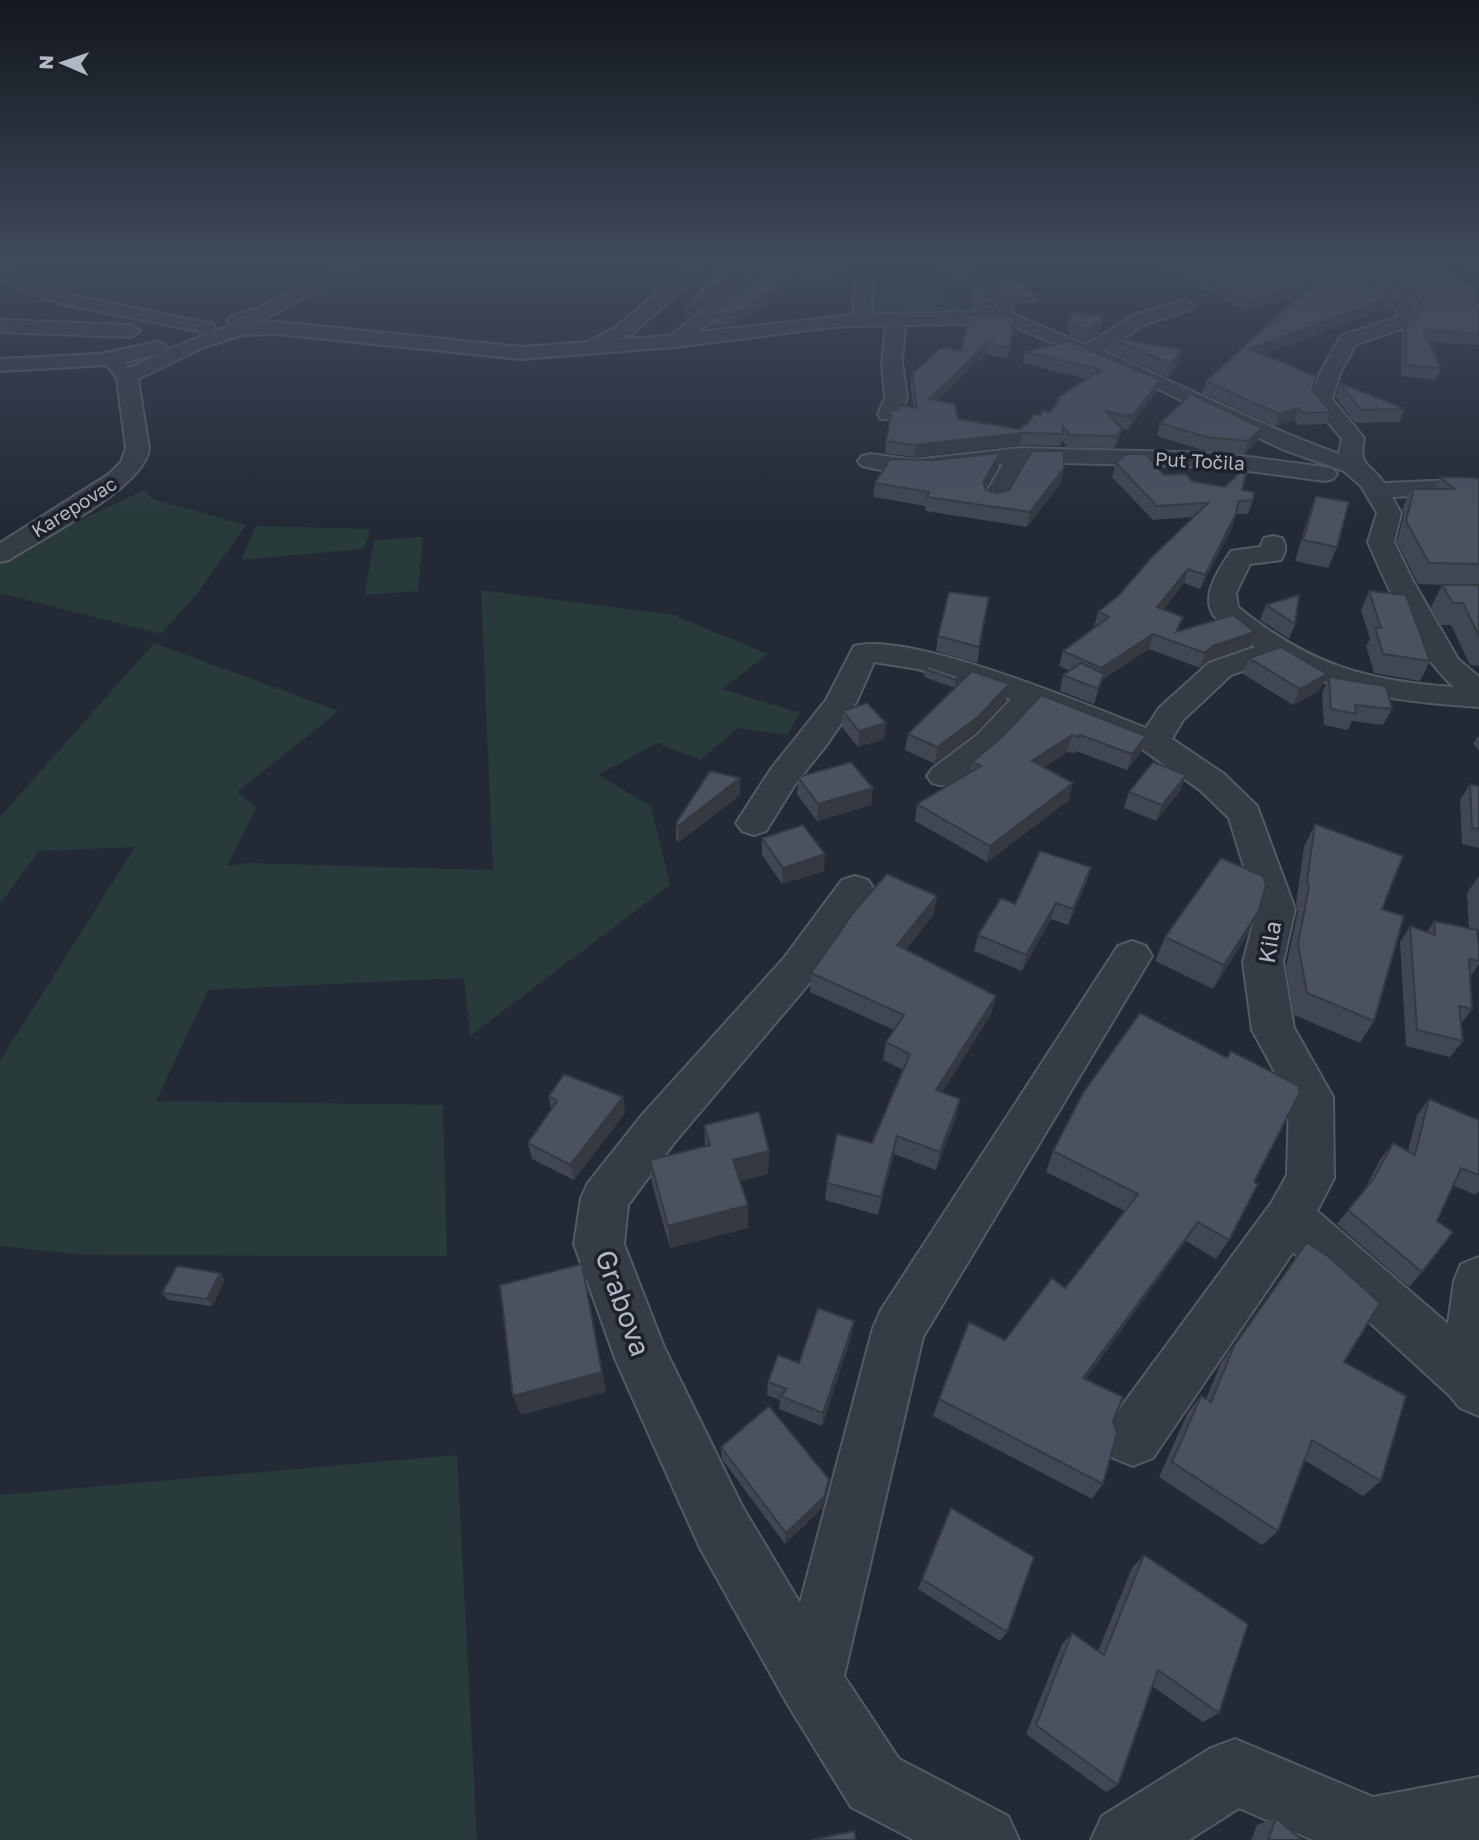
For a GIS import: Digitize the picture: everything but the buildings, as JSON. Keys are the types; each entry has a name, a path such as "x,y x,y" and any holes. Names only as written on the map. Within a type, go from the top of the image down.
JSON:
{"street":[{"path":"0,376 120,369 135,355 151,349"},
{"path":"0,365 140,372 185,349"},
{"path":"483,349 521,353 585,349"},
{"path":"889,414 897,398 892,363 893,349"},
{"path":"1080,349 1159,382 1363,477"},
{"path":"1087,352 1092,349"},
{"path":"1273,544 1272,554 1240,557 1223,593 1224,610 1246,629 1278,649 1354,683 1413,694 1479,695 1467,673 1446,664 1419,595 1381,542 1389,513 1363,477 1350,452 1353,438 1321,400 1344,349"},
{"name":"Karepovac","path":"0,554 121,479 138,457 137,436 120,369"},
{"path":"995,498 1020,455"},
{"name":"Put Točila","path":"870,461 914,467 1020,455 1218,460 1345,477 1476,489"},
{"path":"1154,742 1170,715 1220,669 1278,649"},
{"name":"Kila","path":"754,823 783,777 841,701 864,652 888,653 934,663 1032,695 1154,742 1212,782 1245,814 1276,909 1263,962 1273,1030 1311,1097 1310,1178 1289,1217 1133,1438"},
{"path":"944,776 989,742 1032,695"},
{"name":"Grabova","path":"855,889 798,969 658,1129 605,1198 600,1244 643,1361 721,1527 811,1682 875,1783 984,1840"},
{"path":"811,1682 899,1328 1132,957"},
{"path":"1289,1217 1474,1382"},
{"path":"1474,1382 1479,1281"},
{"path":"1126,1840 1235,1772 1377,1835 1479,1811"}],"shaded area":[{"path":"145,490 153,499 246,525 196,595 161,634 0,593 0,565 24,546"},
{"path":"256,526 370,529 364,549 241,560"},
{"path":"423,537 418,591 365,595 374,540"},
{"path":"481,590 674,615 768,654 722,689 800,713 787,735 738,728 700,760 657,743 598,775 651,806 670,885 470,1036 464,978 208,990 156,1101 443,1105 447,1256 85,1255 0,1246 0,1061 135,847 39,851 0,904 0,817 154,643 339,711 237,792 257,807 227,866 247,863 493,870"},
{"path":"457,1455 477,1840 0,1840 0,1495"}]}
